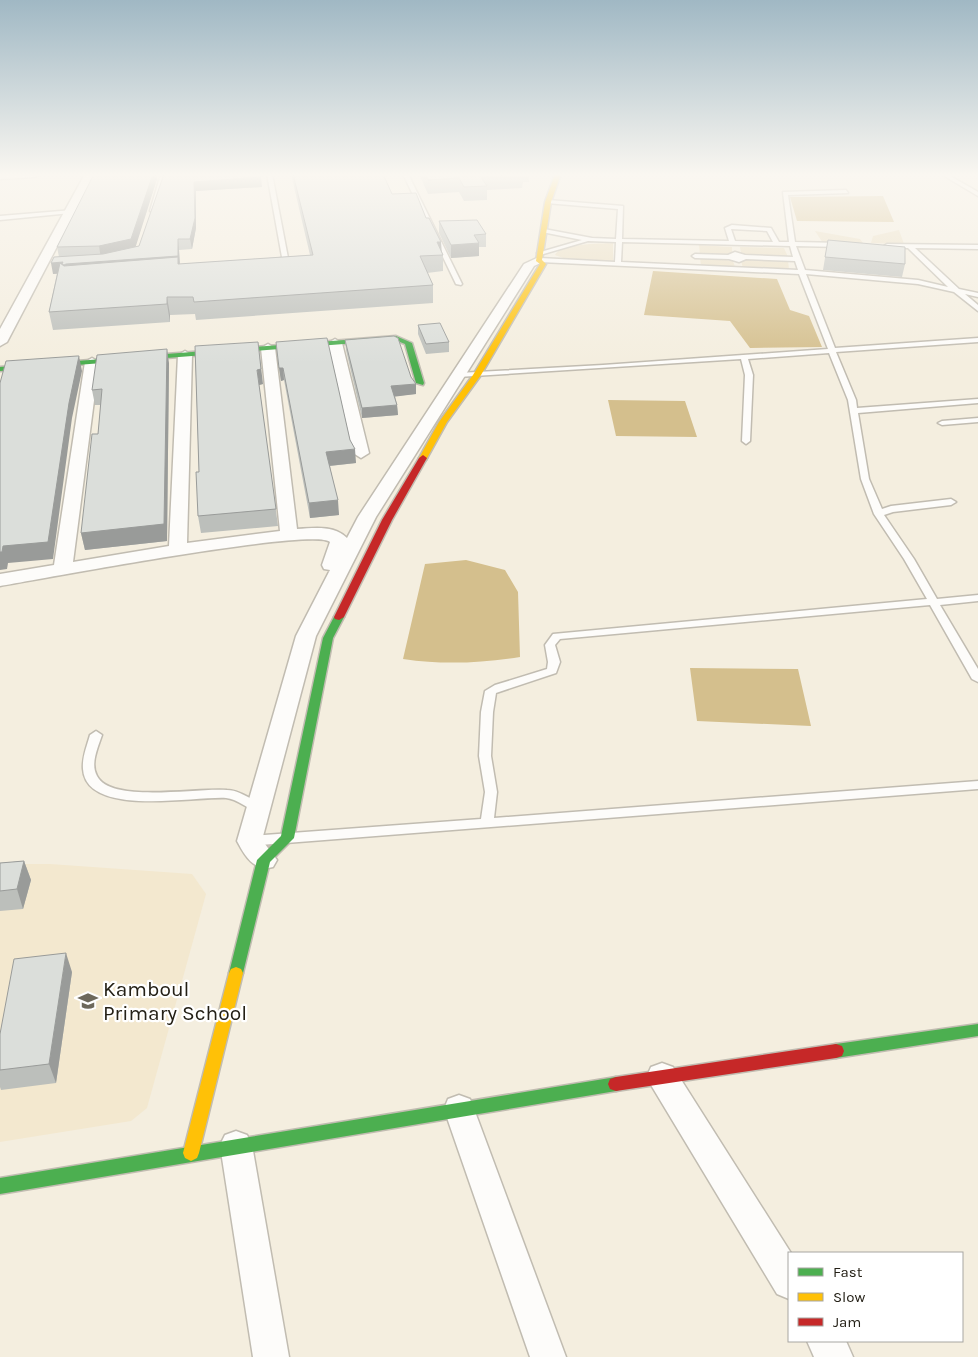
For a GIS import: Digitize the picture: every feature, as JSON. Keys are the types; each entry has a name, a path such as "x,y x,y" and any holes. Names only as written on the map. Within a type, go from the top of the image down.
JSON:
{"street":[{"path":"0,342 46,264 58,237"},
{"path":"264,860 249,841 306,636 324,600 377,519 477,375 543,264 540,258 543,237"},
{"path":"190,1153 264,860 288,838 328,638 377,519 458,375 532,262 540,258"},
{"path":"0,369 396,338 408,343 420,383"},
{"path":"335,343 361,453"},
{"path":"268,348 289,535"},
{"path":"178,550 185,355"},
{"path":"63,570 92,362"},
{"path":"0,580 178,550 289,535 320,533 332,535 340,540 324,583 324,600"},
{"path":"0,1186 236,1145 662,1076 978,1030"},
{"path":"662,1076 788,1280"},
{"path":"459,1109 548,1357"},
{"path":"236,1145 271,1357"},
{"path":"826,1342 835,1357"}],"lane":[{"path":"267,265 277,264 285,258 281,237"},
{"path":"436,237 459,284"},
{"path":"578,237 592,240 851,245"},
{"path":"731,237 737,257 738,269"},
{"path":"774,237 777,243"},
{"path":"791,237 802,272 852,400 865,479 879,514 909,559 978,679"},
{"path":"540,258 592,240"},
{"path":"618,264 620,240"},
{"path":"694,241 696,267"},
{"path":"881,246 978,247"},
{"path":"910,247 978,309"},
{"path":"695,256 797,258"},
{"path":"540,258 618,264 802,272 918,282 960,293 978,295"},
{"path":"458,375 978,340"},
{"path":"744,357 748,375 746,442"},
{"path":"854,411 978,401"},
{"path":"942,423 978,420"},
{"path":"879,514 891,509 951,502"},
{"path":"487,822 491,792 485,756 487,712 491,691 511,682 537,678 552,671 554,662 550,645 557,636 978,598"},
{"path":"96,736 88,762 89,771 91,779 103,790 123,796 227,794 258,808"},
{"path":"249,841 978,785"}],"shaded area":[{"path":"819,237 851,237 860,239 863,243 823,243"},
{"path":"873,237 902,237 904,244 871,243"},
{"path":"613,243 613,262 569,260 555,255 558,251 572,246"},
{"path":"699,245 732,247 732,253 725,255 700,254"},
{"path":"740,247 784,248 788,257 750,256 741,253"},
{"path":"700,257 733,261 735,267 701,266"},
{"path":"750,259 788,260 789,270 743,268 741,261"},
{"path":"653,271 777,279 790,310 809,316 822,347 750,348 730,321 644,315"},
{"path":"608,400 685,401 697,437 616,436"},
{"path":"466,560 505,570 518,592 520,657 462,662 403,659 425,564"},
{"path":"690,668 798,669 811,726 697,721"},
{"name":"Kamboul Primary School","path":"0,864 50,864 192,874 206,894 147,1108 131,1121 0,1142"}],"building":[{"path":"62,237 132,237 99,246 57,247"},
{"path":"142,237 190,237 190,239 178,239 178,256 64,265 62,264 63,262 51,263 54,257 103,254 139,246"},
{"path":"309,237 439,237 441,242 437,242 443,255 420,256 433,285 194,302 193,297 167,297 167,304 49,312 60,263 64,266 178,257 178,264 313,255"},
{"path":"447,237 475,237 479,243 451,245"},
{"path":"828,240 905,247 905,264 825,257"},
{"path":"440,323 449,342 426,344 418,325"},
{"path":"394,336 398,338 411,377 416,384 391,386 397,405 362,408 345,340"},
{"path":"327,338 350,440 355,449 326,452 338,500 309,503 283,368 279,368 276,342"},
{"path":"258,342 261,369 257,370 276,509 198,516 196,472 199,472 195,346"},
{"path":"167,349 164,524 81,533 92,434 98,434 102,389 92,390 97,355"},
{"path":"79,356 69,403 48,542 3,546 2,552 0,552 0,383 6,361"},
{"path":"24,861 17,889 0,891 0,863"},
{"path":"66,953 49,1064 0,1070 0,1034 14,959"}],"traffic: fast":[{"path":"0,369 396,338 408,343 420,383"},
{"path":"236,973 264,860 287,838 328,638 339,617"},
{"path":"836,1051 978,1030"},
{"path":"0,1186 616,1084"}],"traffic: slow":[{"path":"423,458 443,422 477,375 543,264 539,261 543,237"},
{"path":"191,1153 236,973"}],"traffic: jam":[{"path":"339,617 387,520 423,458"},
{"path":"616,1084 836,1051"}],"place":[{"name":"Kamboul Primary School","path":"88,1001"}]}
